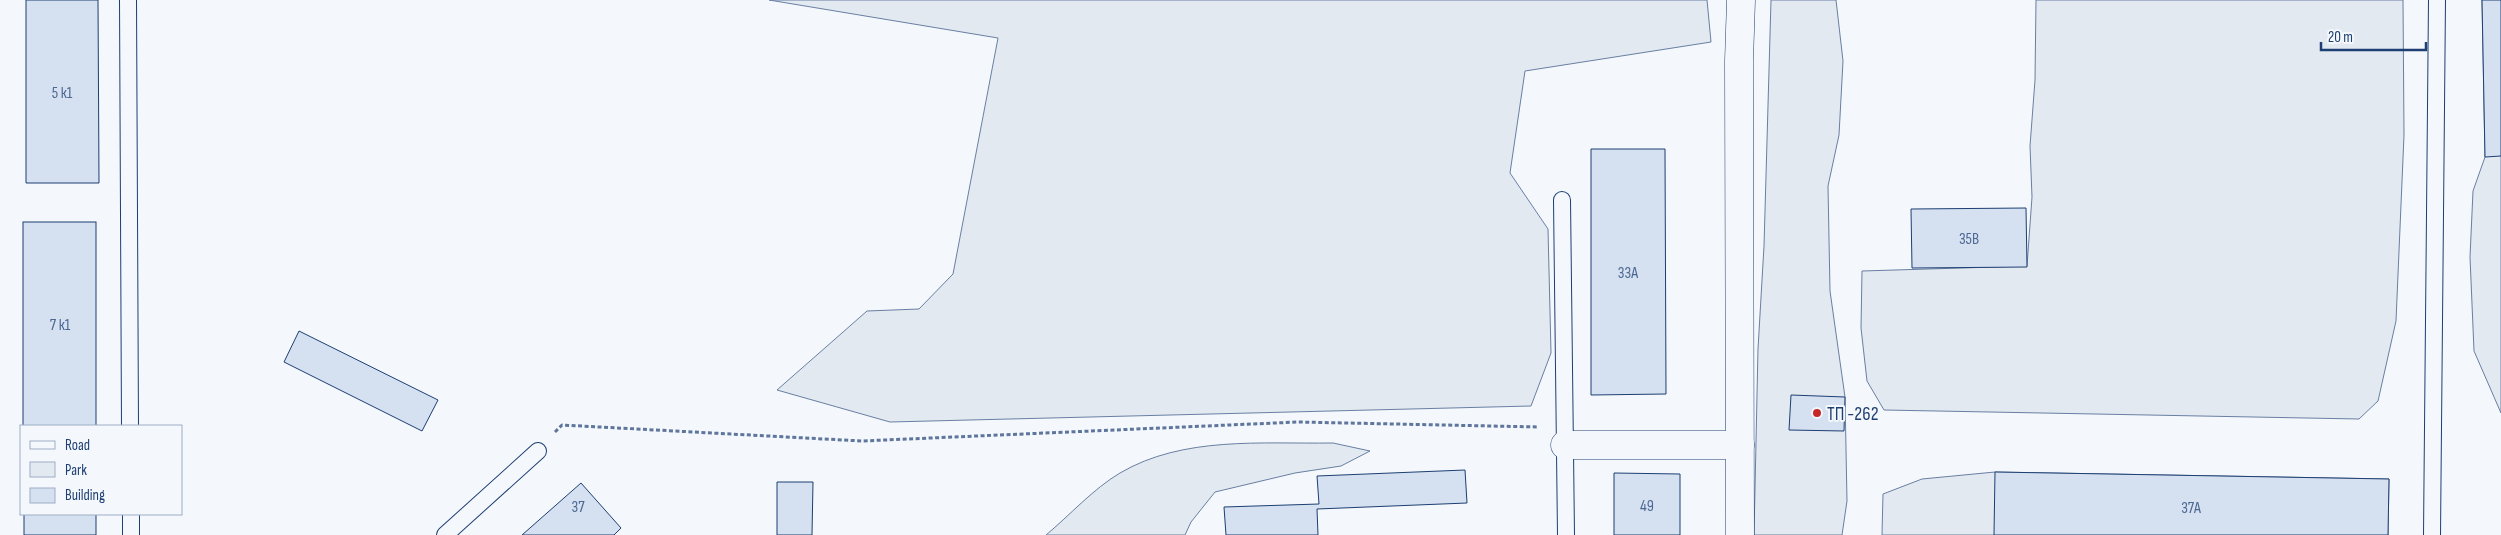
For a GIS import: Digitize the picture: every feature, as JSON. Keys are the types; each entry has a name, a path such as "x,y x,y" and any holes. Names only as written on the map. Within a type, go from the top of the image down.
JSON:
{"street":[{"path":"1740,535 1739,61 1741,0"},
{"path":"1565,436 1740,445"}],"lane":[{"path":"128,0 130,425"},
{"path":"2432,535 2437,0"},
{"path":"1562,200 1566,535"},
{"path":"445,535 538,451"},
{"path":"131,515 131,535"}],"path":[{"path":"538,451 562,425 862,441 1298,422 1488,427 1565,436"}],"green space":[{"path":"769,0 1707,0 1711,42 1525,71 1510,173 1548,229 1551,353 1531,406 890,422 777,390 867,311 919,309 953,274 998,38"},
{"path":"1771,0 1836,0 1843,61 1839,135 1828,186 1830,291 1845,397 1847,501 1842,535 1754,535 1758,349 1764,246"},
{"path":"2036,0 2403,0 2404,135 2396,321 2378,401 2359,419 1884,410 1867,381 1861,328 1862,271 2027,266 2032,197 2030,146 2035,80"},
{"path":"2482,0 2501,0 2501,413 2474,351 2470,257 2473,191 2485,157"},
{"path":"1333,443 1370,451 1341,466 1295,473 1215,492 1191,522 1185,535 1046,535 1110,479 1144,461 1170,453 1223,444"},
{"path":"1995,472 2389,479 2388,535 1882,535 1883,494 1922,479"}],"building":[{"path":"26,0 98,0 99,183 26,183"},
{"path":"2482,0 2501,0 2501,156 2485,157"},
{"path":"1591,149 1665,149 1666,394 1591,395"},
{"path":"2026,208 2027,267 1912,268 1911,209"},
{"path":"23,222 96,222 96,425 23,425"},
{"path":"299,331 438,400 422,431 284,362"},
{"name":"ТП -262","path":"1791,395 1845,397 1844,431 1789,430"},
{"path":"1465,470 1467,503 1317,509 1318,535 1226,535 1224,507 1319,504 1317,476"},
{"path":"1995,472 2389,479 2388,535 1994,535"},
{"path":"1614,473 1680,474 1680,535 1614,535"},
{"path":"777,482 813,482 812,535 777,535"},
{"path":"581,483 621,528 614,535 522,535"},
{"path":"24,515 96,515 96,535 24,535"}],"place":[{"name":"ТП -262","path":"1817,413"}]}
